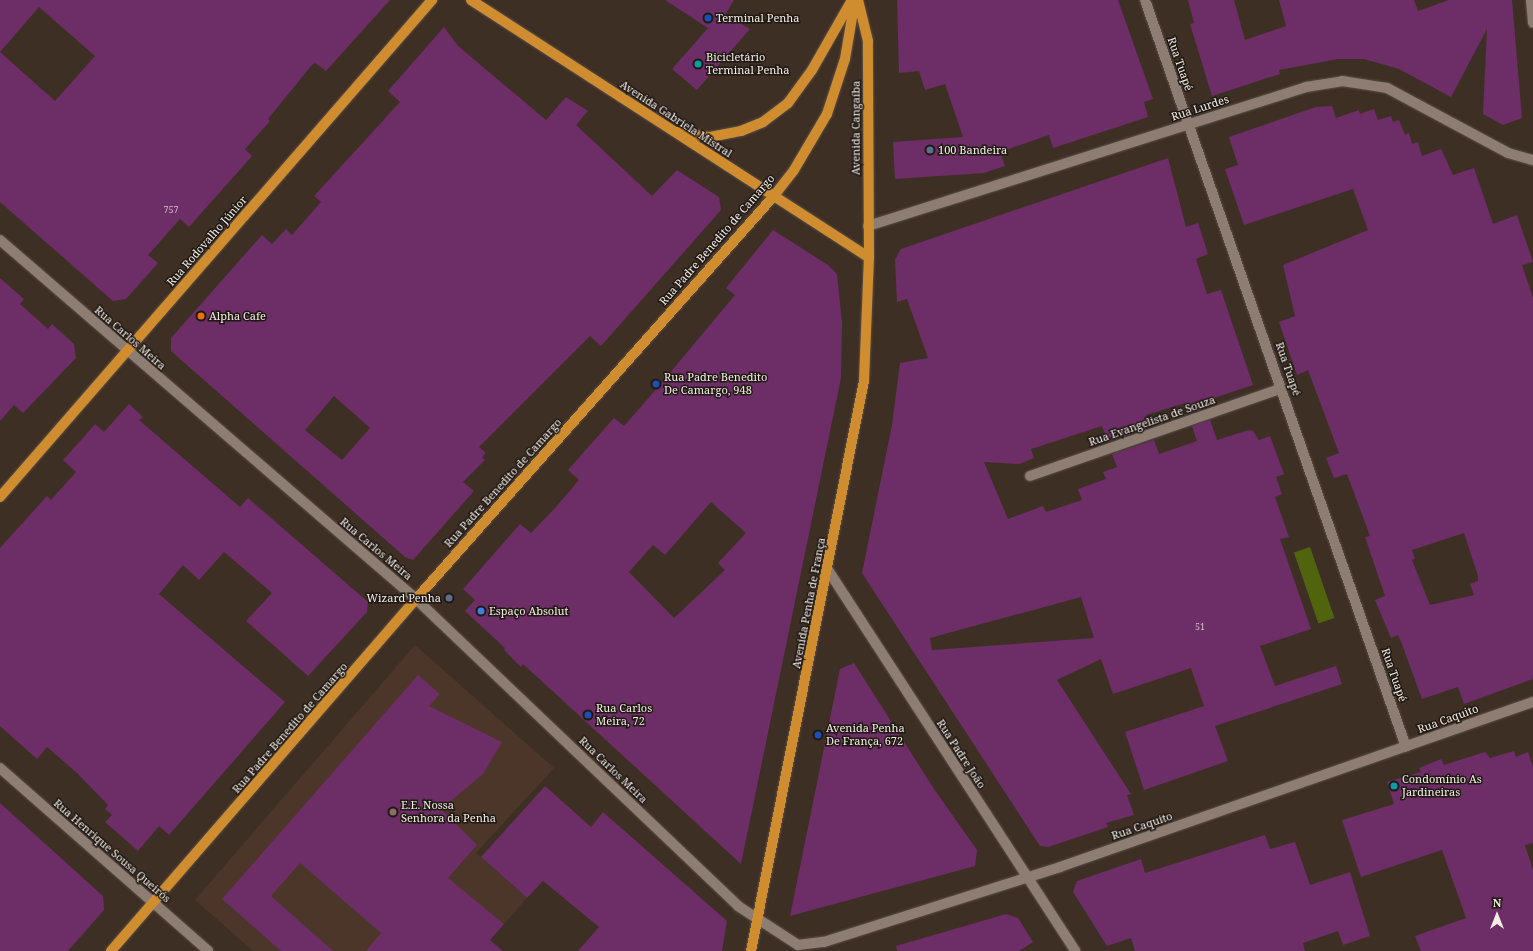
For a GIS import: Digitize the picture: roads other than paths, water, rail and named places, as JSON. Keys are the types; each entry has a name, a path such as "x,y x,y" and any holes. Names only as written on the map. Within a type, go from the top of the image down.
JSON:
{"main road":[{"name":"Rua Rodovalho Júnior","path":"0,497 432,0"},
{"name":"Avenida Gabriela Mistral","path":"472,0 773,197 869,257"},
{"path":"672,131 710,137 741,131 763,122 788,103 812,70 852,0"},
{"name":"Rua Padre Benedito de Camargo","path":"111,951 154,904 416,599 773,197 794,170 827,114 845,59 857,0"},
{"name":"Avenida Cangaíba","path":"857,0 868,41 869,257"},
{"name":"Avenida Penha de França","path":"751,951 759,922 864,381 869,257"}],"street":[{"name":"Rua Tuapé","path":"1145,0 1282,388 1406,747"},
{"path":"1531,0 1533,23"},
{"name":"Rua Lurdes","path":"868,226 1306,87 1342,81 1387,88 1508,153 1533,160"},
{"name":"Rua Carlos Meira","path":"0,240 127,352 416,599 738,906 759,922"},
{"name":"Rua Evangelista de Souza","path":"1030,476 1282,388"},
{"name":"Rua Padre João","path":"828,570 1026,878 1075,951"},
{"name":"Rua Caquito","path":"759,922 798,945 824,942 1026,878 1533,702"},
{"name":"Rua Henrique Sousa Queirós","path":"0,768 208,951"}],"place":[{"name":"Terminal Penha","path":"708,18"},
{"name":"Bicicletário Terminal Penha","path":"698,64"},
{"name":"100 Bandeira","path":"930,150"},
{"name":"Alpha Cafe","path":"201,316"},
{"name":"Rua Padre Benedito De Camargo, 948","path":"656,384"},
{"name":"Wizard Penha","path":"449,598"},
{"name":"Espaço Absolut","path":"481,611"},
{"name":"Rua Carlos Meira, 72","path":"588,715"},
{"name":"Avenida Penha De França, 672","path":"818,735"},
{"name":"Condomínio As Jardineiras","path":"1394,786"},
{"name":"E.E. Nossa Senhora da Penha","path":"393,812"}]}
